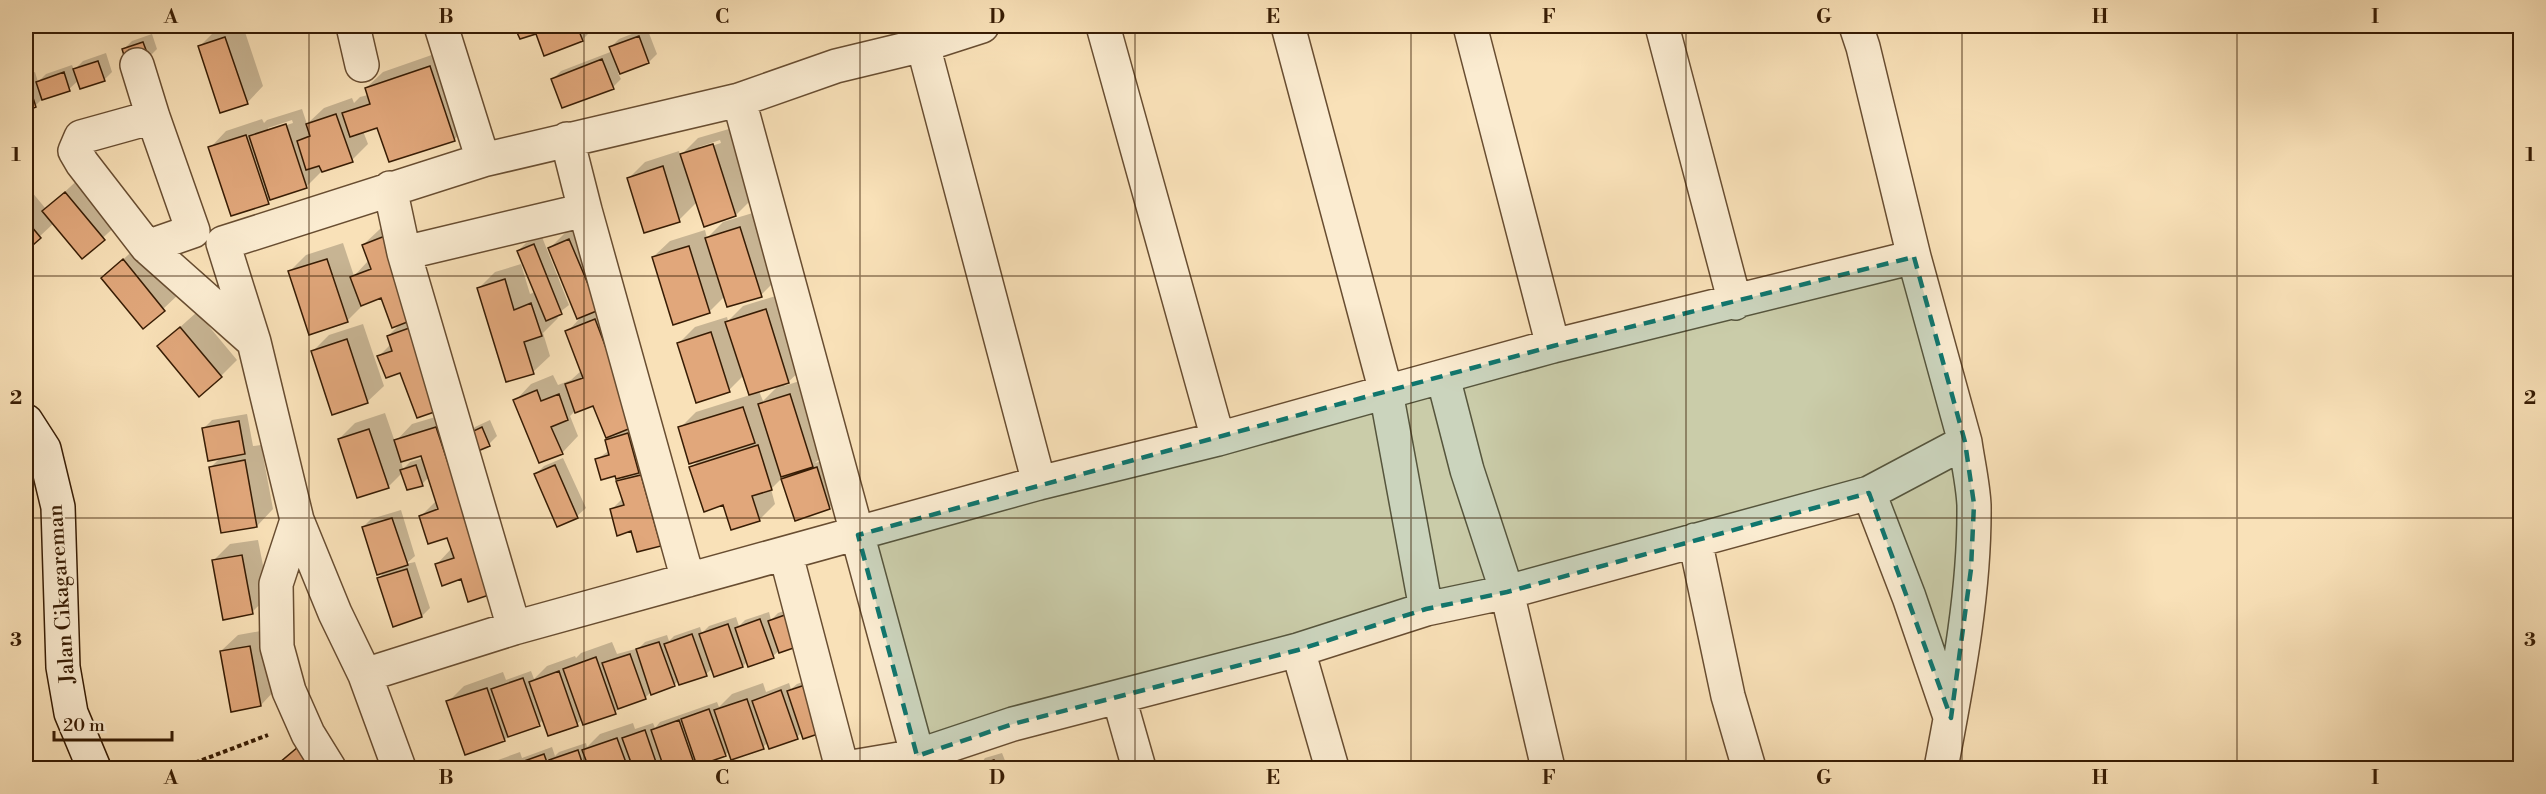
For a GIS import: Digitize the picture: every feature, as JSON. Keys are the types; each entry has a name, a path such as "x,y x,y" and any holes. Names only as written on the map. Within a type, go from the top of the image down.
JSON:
{"street":[{"path":"353,26 362,65"},
{"path":"441,26 483,160"},
{"path":"147,247 193,231 223,243 483,160 739,100 836,66 923,45 982,26"},
{"path":"1103,26 1218,439"},
{"path":"1288,26 1386,392 1426,609"},
{"path":"1470,26 1553,346"},
{"path":"1662,26 1735,303"},
{"path":"1856,26 1914,257 1965,442 1974,504 1971,558 1950,718 1941,768"},
{"path":"923,45 1039,483"},
{"path":"137,65 193,231"},
{"path":"739,100 919,762"},
{"path":"153,117 81,137 75,150 82,163 147,247 254,342"},
{"path":"567,139 688,580"},
{"path":"390,188 404,253 514,628"},
{"path":"404,253 585,210"},
{"path":"223,243 254,342 297,520 335,613 365,675 399,768"},
{"path":"365,675 514,628 786,555 1039,483 1218,439 1553,346 1735,303 1914,257"},
{"path":"1443,377 1467,470 1507,592 1548,768"},
{"name":"Jalan Cikagareman","path":"26,421 44,449 57,507 63,667 71,713 94,768"},
{"path":"786,555 844,768 919,762 1013,724 1298,650 1426,609 1507,592 1869,493 1965,442"},
{"path":"1869,493 1909,597 1950,718"},
{"path":"297,520 276,584 277,647 289,691 302,721 329,768"},
{"path":"1695,540 1728,696 1749,768"},
{"path":"1298,650 1332,768"},
{"path":"1119,698 1138,768"}],"path":[{"path":"181,768 302,721"}],"highlighted area":[{"path":"1914,257 1965,442 1974,504 1971,569 1951,718 1869,493 1507,592 1426,609 1298,650 1013,724 917,756 858,535 1553,346"}],"building":[{"path":"514,26 577,26 583,41 544,56 536,34 520,39"},
{"path":"639,36 649,63 620,74 609,47"},
{"path":"225,37 248,104 220,113 198,46"},
{"path":"143,42 149,58 127,65 122,49"},
{"path":"602,59 614,89 562,108 551,79"},
{"path":"98,61 105,81 80,89 73,69"},
{"path":"430,66 455,141 389,162 377,128 350,137 342,113 370,104 365,88"},
{"path":"64,72 70,91 42,100 36,82"},
{"path":"26,80 36,107 26,111"},
{"path":"336,114 353,162 322,172 319,166 306,170 297,141 310,136 306,124"},
{"path":"286,124 307,188 270,200 249,136"},
{"path":"246,135 269,204 231,216 208,147"},
{"path":"713,144 736,216 704,227 680,154"},
{"path":"663,166 680,222 644,233 627,178"},
{"path":"65,192 105,240 82,259 42,211"},
{"path":"26,220 41,238 26,251"},
{"path":"740,227 762,297 727,307 705,238"},
{"path":"390,234 420,317 392,328 381,298 361,306 350,277 371,269 362,245"},
{"path":"569,239 599,310 577,319 548,248"},
{"path":"534,244 562,314 546,321 517,251"},
{"path":"689,246 710,313 673,325 652,257"},
{"path":"123,259 165,311 143,329 101,278"},
{"path":"327,259 348,322 309,335 288,271"},
{"path":"505,279 514,310 531,303 542,336 524,342 534,374 506,382 477,288"},
{"path":"766,309 789,383 749,395 725,322"},
{"path":"595,319 636,426 606,438 593,406 575,413 565,384 583,378 565,331"},
{"path":"180,327 222,377 199,397 157,346"},
{"path":"412,327 443,409 417,418 400,373 386,378 377,356 392,351 387,336"},
{"path":"711,332 730,392 696,403 677,343"},
{"path":"347,339 368,403 332,415 311,351"},
{"path":"537,390 541,401 559,394 568,420 551,427 563,454 539,463 513,400"},
{"path":"790,394 813,467 781,477 758,404"},
{"path":"743,407 755,443 689,464 678,427"},
{"path":"239,421 245,454 208,461 202,428"},
{"path":"436,427 492,594 468,602 461,579 442,586 435,564 454,558 447,538 428,544 419,516 438,509 421,456 401,462 394,440"},
{"path":"482,427 490,446 473,453 465,435"},
{"path":"369,429 389,488 357,498 338,439"},
{"path":"628,433 639,473 601,480 595,459 609,455 605,440"},
{"path":"758,445 772,490 752,496 760,521 731,530 723,505 704,512 689,467"},
{"path":"245,460 257,527 221,533 209,467"},
{"path":"416,465 423,486 407,490 400,470"},
{"path":"555,465 578,518 557,527 534,474"},
{"path":"817,467 830,509 795,521 781,479"},
{"path":"641,475 661,546 637,552 631,531 617,536 610,509 624,505 616,481"},
{"path":"392,518 408,565 377,575 362,527"},
{"path":"242,555 253,614 223,620 212,560"},
{"path":"407,569 422,617 393,627 377,578"},
{"path":"796,611 808,643 779,653 768,621"},
{"path":"760,619 774,658 748,667 735,628"},
{"path":"728,624 743,667 714,677 699,634"},
{"path":"692,634 707,676 679,685 664,644"},
{"path":"659,642 675,686 651,695 636,649"},
{"path":"250,646 261,706 231,712 220,651"},
{"path":"630,654 646,699 618,709 602,663"},
{"path":"596,657 616,714 583,725 563,669"},
{"path":"559,671 578,726 548,736 529,682"},
{"path":"523,678 540,726 508,737 491,689"},
{"path":"811,683 827,731 803,739 787,691"},
{"path":"487,688 505,741 465,755 446,701"},
{"path":"781,690 798,739 769,749 752,701"},
{"path":"747,699 764,749 731,760 714,710"},
{"path":"709,709 726,756 697,766 681,719"},
{"path":"679,720 695,766 664,768 651,730"},
{"path":"645,730 658,768 633,768 622,738"},
{"path":"617,738 628,768 589,768 582,750"},
{"path":"298,747 316,768 273,768"},
{"path":"578,750 584,768 552,768 549,760"},
{"path":"544,754 549,768 510,768 510,766"},
{"path":"994,760 997,768 976,768 975,766"}]}
